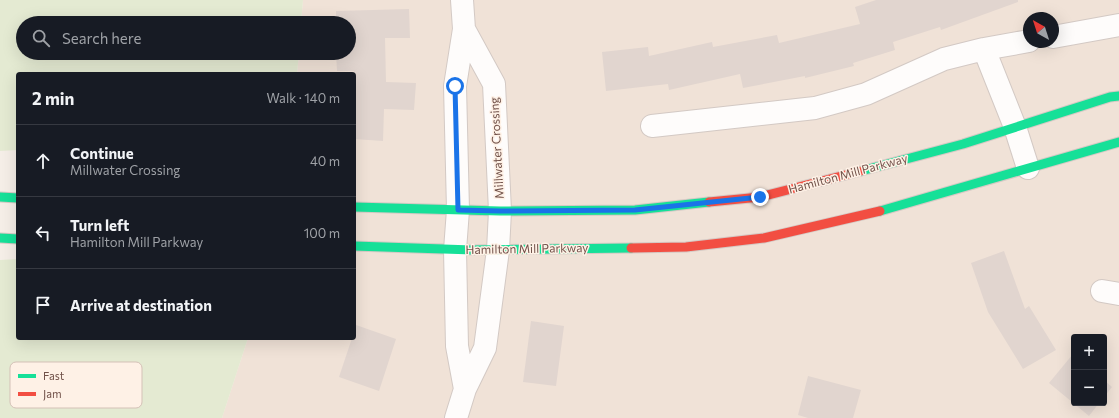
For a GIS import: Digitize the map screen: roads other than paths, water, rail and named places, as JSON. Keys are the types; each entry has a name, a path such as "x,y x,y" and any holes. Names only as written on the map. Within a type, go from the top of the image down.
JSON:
{"street":[{"name":"Millwater Crossing","path":"462,0 464,29 455,86 458,210 455,250 457,346 465,389"},
{"path":"1059,36 1119,25"},
{"name":"Millwater Crossing","path":"456,418 465,389 485,348 498,250 500,211 494,84 464,29"},
{"path":"652,126 815,108 866,94 944,59 984,49 1023,42"},
{"path":"984,49 1015,127 1028,168"},
{"name":"Hamilton Mill Parkway","path":"356,207 500,211 635,210 760,197 963,144 1110,97 1119,96"},
{"name":"Hamilton Mill Parkway","path":"356,246 455,250 686,247 764,238 871,214 1119,142"},
{"path":"0,197 16,198"},
{"path":"0,238 16,239"}]}
